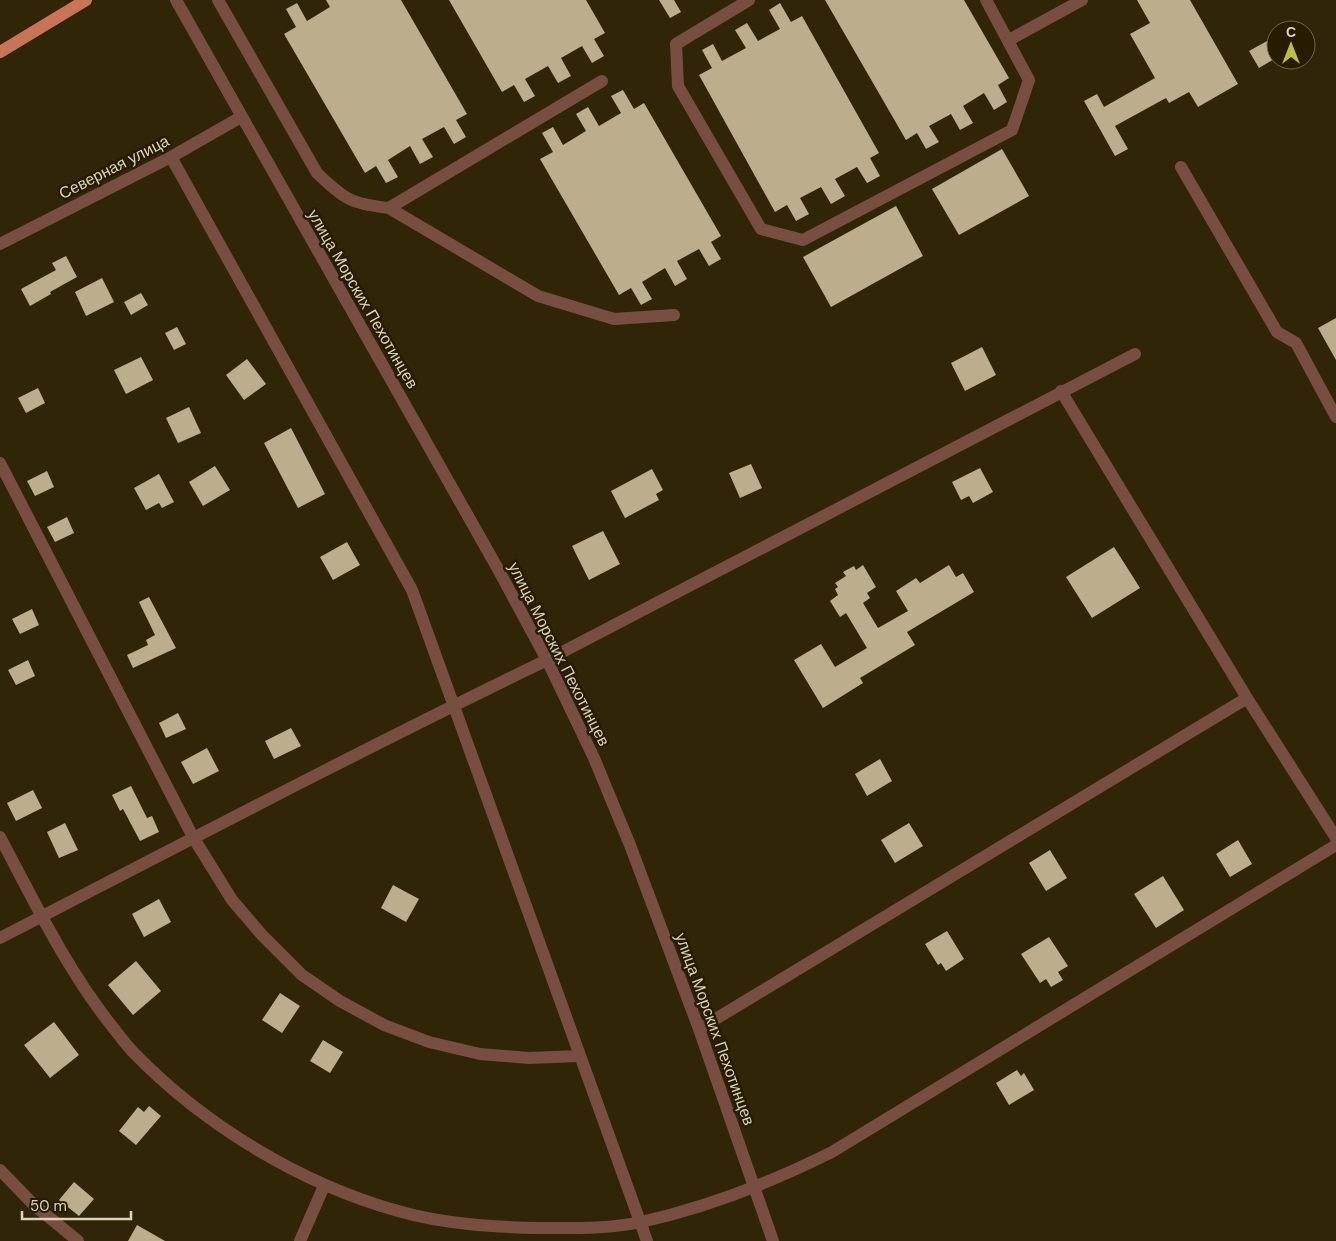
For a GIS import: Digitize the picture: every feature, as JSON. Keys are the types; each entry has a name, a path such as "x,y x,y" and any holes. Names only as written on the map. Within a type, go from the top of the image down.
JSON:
{"main road":[{"path":"0,52 86,0"}],"street":[{"name":"улица Морских Пехотинцев","path":"176,0 498,569 547,660 594,758 626,837 699,1029 755,1187 772,1241"},
{"path":"218,0 317,173 339,195 362,205 389,208 538,296 614,319 674,314"},
{"path":"749,0 676,44 678,86 761,229 803,240 1012,130 1029,80 986,0"},
{"path":"1009,40 1082,0"},
{"path":"389,208 602,82"},
{"name":"Северная улица","path":"0,244 171,157 241,117"},
{"path":"171,157 412,590 647,1241"},
{"path":"1181,167 1277,332 1296,342 1336,417"},
{"path":"0,938 452,705 547,660 1135,354"},
{"path":"1061,391 1247,698 1336,838"},
{"path":"0,464 193,837 232,900 262,935 302,975 340,1001 384,1025 429,1042 480,1054 529,1058 579,1056"},
{"path":"699,1029 1247,698"},
{"path":"0,837 69,967 101,1012 138,1057 168,1086 202,1112 270,1157 324,1186 400,1212 477,1224 558,1228 600,1227 640,1222 698,1206 755,1187 796,1170 832,1152 1336,845"},
{"path":"0,1170 34,1205 78,1241"},
{"path":"300,1241 324,1186"}],"building":[{"path":"326,0 401,0 467,114 456,120 466,137 454,144 444,127 422,139 433,157 420,164 410,146 388,160 398,177 386,183 376,166 365,173 284,34 296,27 286,9 297,3 307,21 330,7"},
{"path":"449,0 586,0 605,33 594,39 604,56 592,63 582,46 561,58 571,76 558,83 548,66 525,79 535,96 524,102 514,85 502,92"},
{"path":"659,0 674,0 681,12 670,18"},
{"path":"825,0 964,0 1009,78 998,85 1007,102 994,110 984,93 963,106 973,123 960,130 951,114 929,126 939,142 926,149 917,133 906,140"},
{"path":"1137,0 1190,0 1238,84 1198,107 1189,92 1169,103 1166,98 1115,126 1128,149 1115,156 1084,101 1097,94 1104,107 1155,78 1130,34 1150,23"},
{"path":"780,3 791,22 802,16 879,153 870,158 880,176 867,183 857,167 835,179 845,196 831,204 821,187 800,198 809,214 796,221 787,205 775,212 699,75 712,68 702,50 713,44 722,61 746,48 735,30 747,23 758,41 780,29 769,10"},
{"path":"1266,42 1266,64 1259,68 1249,51"},
{"path":"623,90 634,109 644,103 721,236 711,242 721,259 709,266 699,249 677,261 687,279 675,286 665,268 642,282 652,299 641,305 631,288 619,295 540,159 553,152 542,133 553,127 563,145 586,131 576,114 588,107 599,126 621,113 611,96"},
{"path":"1002,149 1029,196 959,235 932,189"},
{"path":"896,206 923,256 831,307 803,257"},
{"path":"66,256 77,277 30,306 21,289 56,270 52,263"},
{"path":"102,278 114,302 86,316 75,292"},
{"path":"141,293 148,305 131,315 124,302"},
{"path":"1336,318 1336,360 1318,328"},
{"path":"177,327 186,344 174,350 165,333"},
{"path":"982,347 996,375 965,391 951,363"},
{"path":"141,357 153,380 126,394 114,370"},
{"path":"247,359 266,384 244,400 226,375"},
{"path":"38,388 45,403 26,413 18,398"},
{"path":"189,407 201,433 178,443 166,418"},
{"path":"291,428 325,494 298,508 264,443"},
{"path":"751,464 762,488 740,498 729,473"},
{"path":"215,466 230,490 203,506 189,482"},
{"path":"980,468 993,492 973,503 969,496 961,500 952,482"},
{"path":"652,469 663,490 656,494 659,500 625,518 611,491"},
{"path":"47,471 54,487 35,496 27,481"},
{"path":"159,474 174,502 162,508 159,503 146,510 134,488"},
{"path":"67,517 74,533 55,542 47,527"},
{"path":"603,531 620,564 589,580 572,546"},
{"path":"347,542 360,565 333,580 320,557"},
{"path":"1114,547 1140,588 1092,618 1066,577"},
{"path":"863,565 876,587 867,593 870,598 863,603 878,628 908,611 896,591 916,578 920,583 949,565 956,577 963,573 974,592 907,632 915,645 860,678 863,683 823,708 794,660 821,644 835,667 867,648 846,613 840,617 830,601 838,595 835,589 838,587 835,583 846,576 843,572 854,566 856,570"},
{"path":"149,597 176,648 133,668 127,655 148,645 146,640 155,635 139,602"},
{"path":"32,609 39,625 20,634 12,619"},
{"path":"28,660 35,676 16,685 8,670"},
{"path":"178,713 186,729 166,738 159,723"},
{"path":"291,728 301,746 274,759 265,741"},
{"path":"207,748 219,771 193,784 181,762"},
{"path":"880,759 892,781 867,796 855,774"},
{"path":"131,786 147,818 152,816 159,832 140,841 123,809 120,811 112,795"},
{"path":"33,790 42,808 16,821 7,803"},
{"path":"65,823 78,850 59,858 47,832"},
{"path":"909,823 923,846 895,863 881,840"},
{"path":"1238,840 1252,864 1230,877 1216,854"},
{"path":"1050,850 1067,878 1046,891 1029,863"},
{"path":"1163,876 1184,910 1156,928 1134,894"},
{"path":"393,885 419,899 406,922 381,908"},
{"path":"159,899 171,922 144,937 132,914"},
{"path":"947,931 964,959 946,971 941,963 938,965 925,944"},
{"path":"1049,937 1068,966 1058,972 1063,980 1051,987 1046,979 1040,983 1021,954"},
{"path":"136,961 161,991 133,1015 108,985"},
{"path":"280,993 300,1006 282,1033 262,1020"},
{"path":"54,1022 79,1055 50,1078 24,1045"},
{"path":"323,1040 343,1052 330,1073 310,1061"},
{"path":"1017,1070 1021,1076 1024,1073 1034,1090 1009,1105 996,1083"},
{"path":"149,1106 161,1116 136,1145 119,1131 138,1107 144,1112"},
{"path":"74,1182 94,1199 79,1216 59,1200"},
{"path":"137,1225 165,1241 128,1241"}]}
